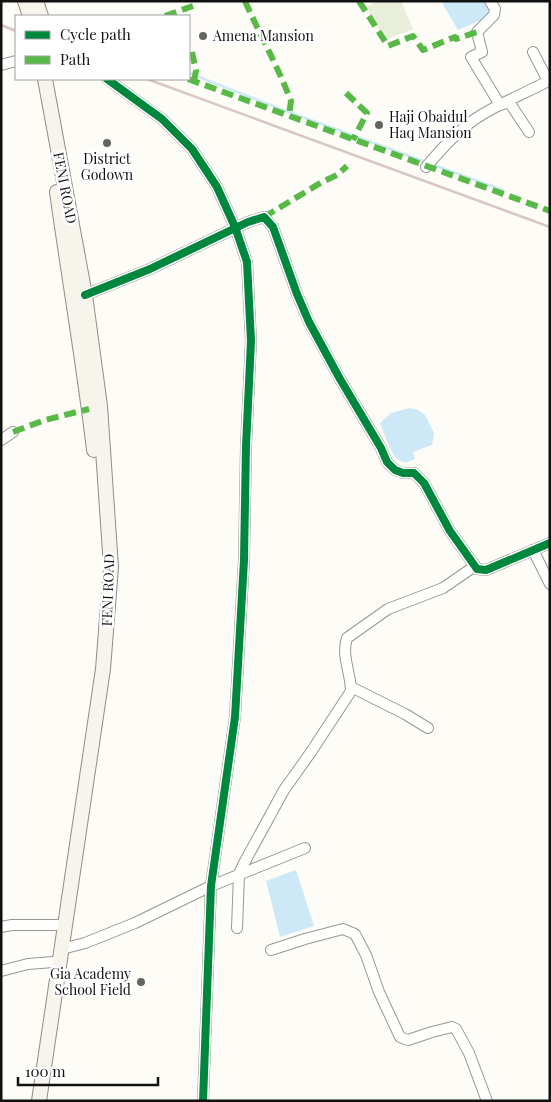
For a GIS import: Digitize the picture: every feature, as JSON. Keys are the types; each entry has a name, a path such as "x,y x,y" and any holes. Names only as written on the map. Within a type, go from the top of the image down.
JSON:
{"main road":[{"path":"26,1 37,11"},
{"path":"32,1101 90,707 102,572 102,543 96,461 87,389 52,153 36,80"},
{"name":"FENI ROAD","path":"39,1101 103,669 111,567 100,406 86,296 44,80"}],"street":[{"path":"490,1 494,9 494,15 477,32 482,52 471,57 500,105"},
{"path":"426,167 462,129 483,114 548,83 533,52"},
{"path":"1,65 15,61"},
{"path":"108,80 162,119 192,149 217,187 235,227 247,262 252,341 246,446 244,560 235,717 211,886 203,1101"},
{"path":"500,105 509,102 529,132"},
{"path":"86,296 150,270 235,227 264,218 273,227 309,322 381,448 387,462 395,470 414,474 424,483 450,531 477,569 486,570 550,543"},
{"path":"1,440 13,432"},
{"path":"533,550 550,584"},
{"path":"238,928 239,874 284,790 351,691 344,644 347,638 388,609 443,588 475,566"},
{"path":"351,687 405,714 428,728"},
{"path":"62,949 84,943 135,923 211,886 305,848"},
{"path":"1,927 12,925 59,925"},
{"path":"271,950 305,938 343,929 354,934 366,955 379,992 400,1037 408,1040 452,1027 456,1029 469,1053 487,1101"},
{"path":"1,971 28,964 53,962"}],"green space":[{"path":"378,1 401,1 413,29 385,40 366,7"}],"water":[{"path":"446,1 486,1 491,11 484,19 458,30 442,3"},
{"path":"410,408 418,410 425,415 434,433 432,445 413,452 415,459 404,462 400,461 394,454 380,423 391,413"},
{"path":"296,870 314,926 280,937 266,881"}],"waterway":[{"path":"190,73 426,162"},
{"path":"431,164 503,190"}],"railway":[{"path":"1,25 15,31"},
{"path":"150,80 550,227"}],"marked path":[{"path":"245,1 291,101 289,115"},
{"path":"359,1 388,46 413,36 423,50 455,37 456,39 477,32"},
{"path":"168,15 193,6"},
{"path":"192,52 196,71 194,81"},
{"path":"190,80 550,211"},
{"path":"346,93 367,113 353,140"},
{"path":"264,217 337,175 347,166"},
{"path":"13,432 45,420 89,409"}],"cycle path":[{"path":"108,80 162,119 192,149 217,187 235,227 247,262 251,341 246,446 244,560 235,717 211,886 203,1101"},
{"path":"85,295 150,269 248,222 264,217 273,227 309,322 381,448 387,462 395,470 403,473 414,473 424,483 450,531 477,569 486,570 550,543"}],"place":[{"name":"Amena Mansion","path":"203,36"},
{"name":"Haji Obaidul Haq Mansion","path":"379,125"},
{"name":"District Godown","path":"107,143"},
{"name":"Gia Academy School Field","path":"141,982"}]}
